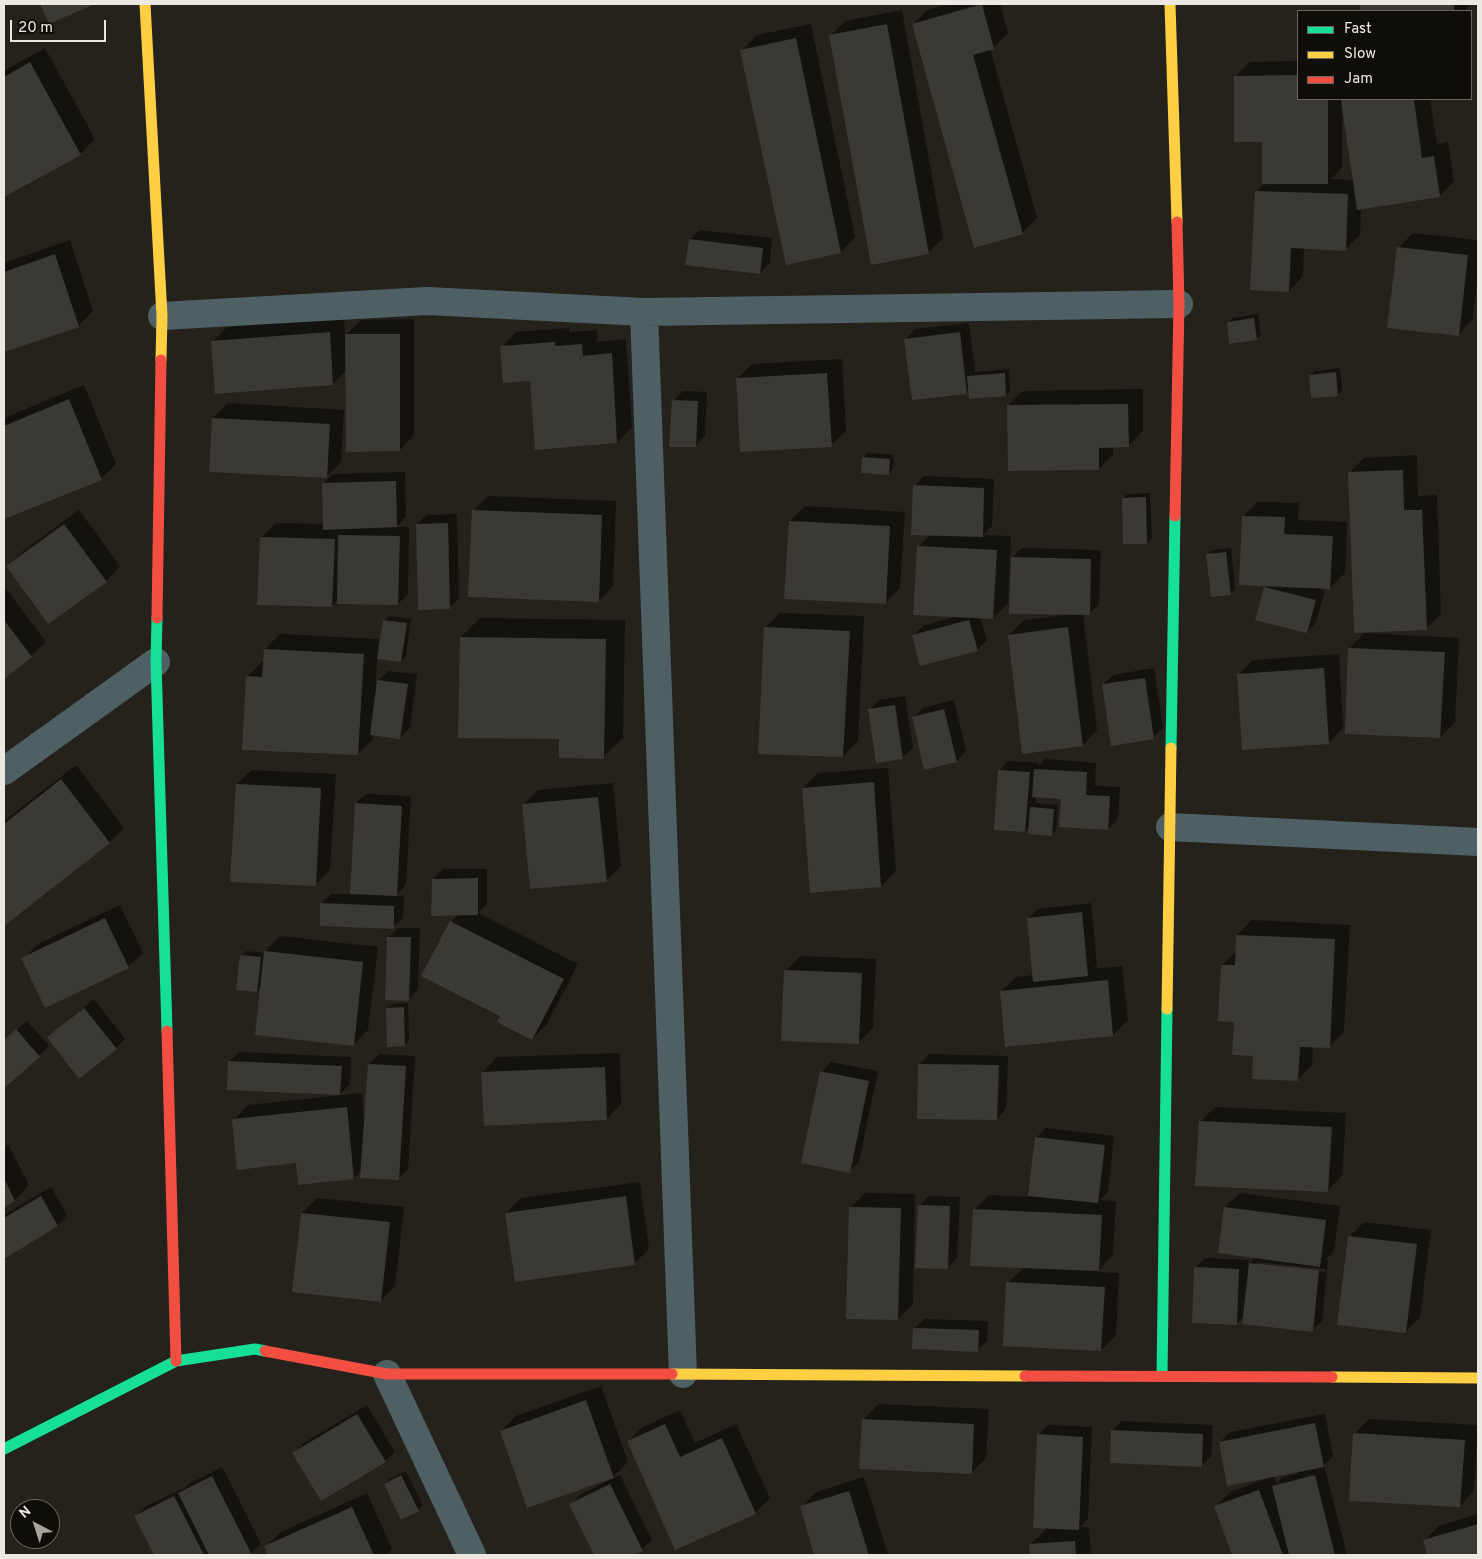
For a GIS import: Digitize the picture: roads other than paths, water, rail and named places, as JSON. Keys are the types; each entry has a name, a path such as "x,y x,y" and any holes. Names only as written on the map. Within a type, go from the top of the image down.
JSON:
{"street":[{"path":"145,4 162,316 156,662 176,1360"},
{"path":"1162,1376 1179,304 1170,4"},
{"path":"162,316 427,301 644,312 1179,304"},
{"path":"644,312 683,1374"},
{"path":"4,771 156,662"},
{"path":"1170,827 1478,842"},
{"path":"4,1449 176,1360 255,1349 387,1374 1478,1378"},
{"path":"387,1374 472,1555"}]}
